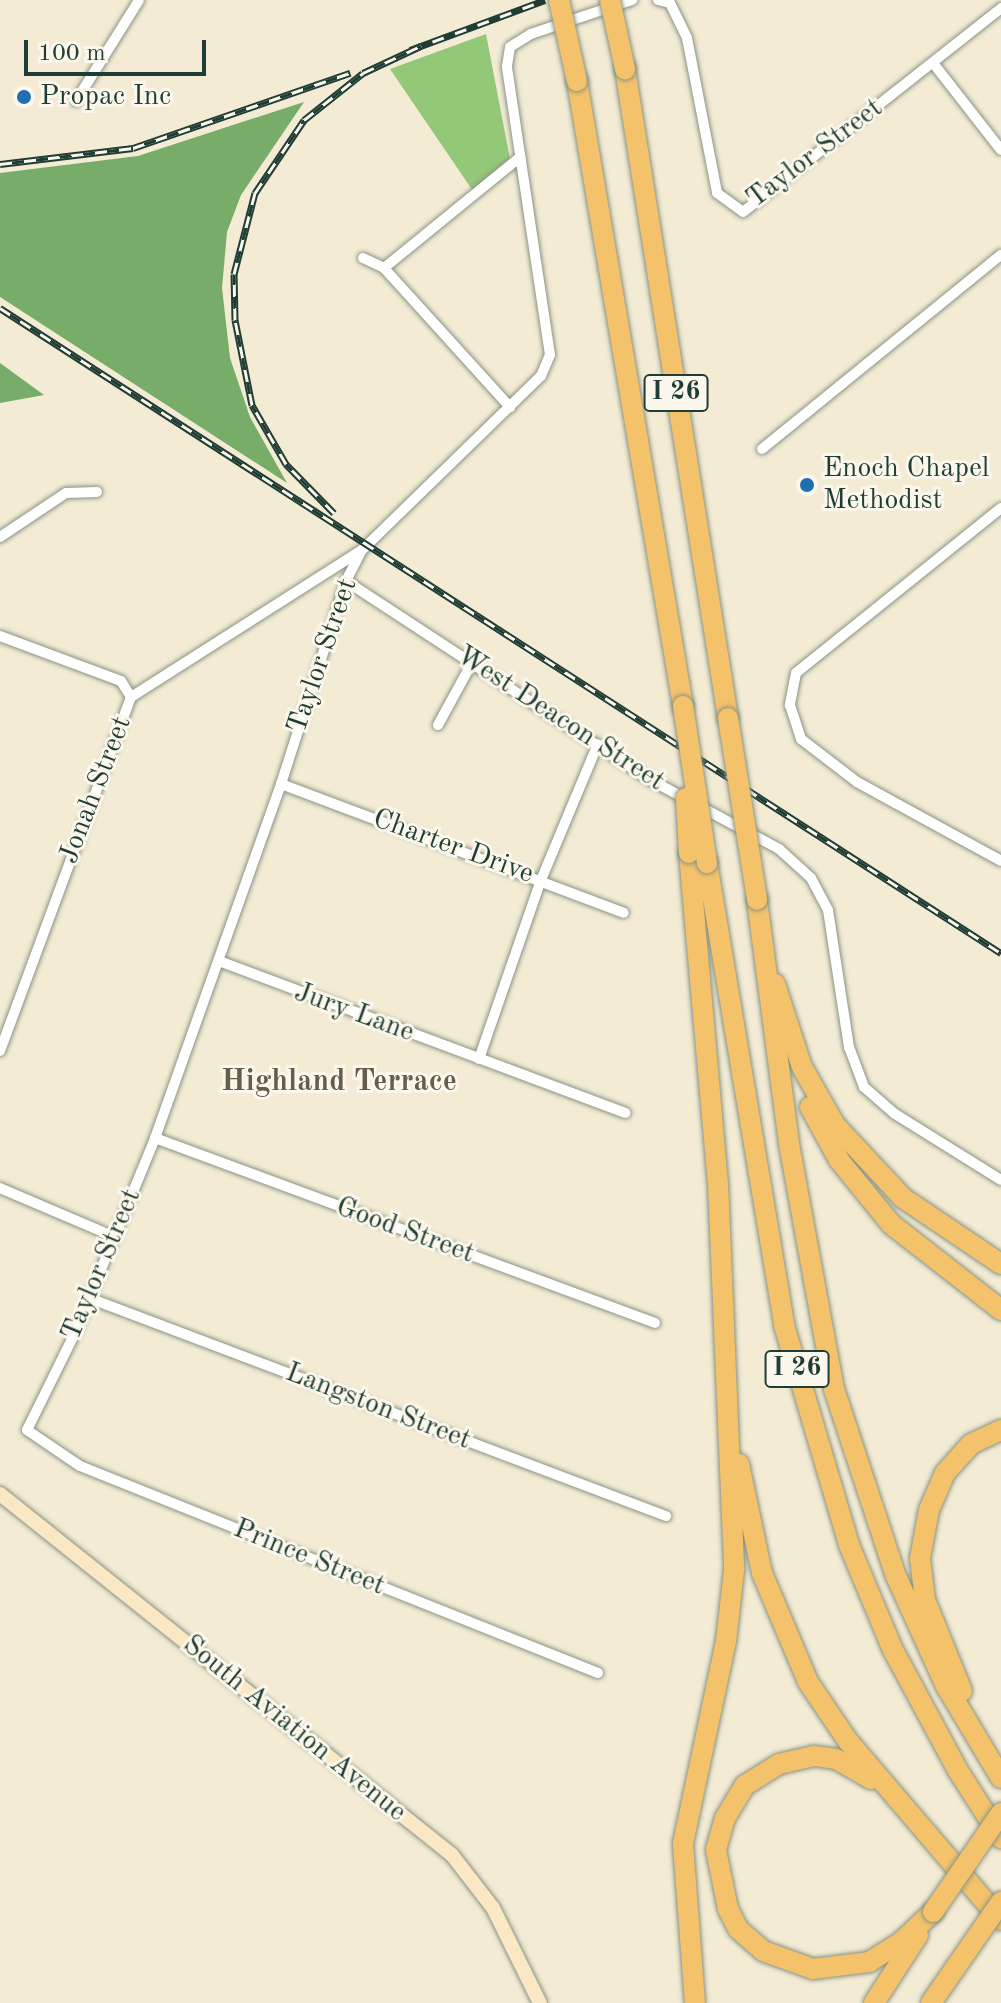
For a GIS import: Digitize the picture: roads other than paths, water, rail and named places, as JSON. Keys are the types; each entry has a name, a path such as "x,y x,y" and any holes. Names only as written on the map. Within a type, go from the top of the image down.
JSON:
{"highway":[{"name":"I 26","path":"559,0 577,81 626,393 677,661 707,863 784,1325 849,1545 893,1650 957,1769 1001,1838"},
{"name":"I 26","path":"610,0 625,69 757,900 789,1144 834,1389 896,1576 946,1686 1001,1778"},
{"path":"683,706 689,853 718,1183 734,1570 726,1641 683,1844 695,2003"},
{"path":"765,953 817,1100 861,1157 903,1198 1001,1264"},
{"path":"781,1004 800,1085 839,1160 913,1244 1001,1310"},
{"path":"723,1353 753,1542 785,1636 831,1717 904,1808 1001,1920"},
{"path":"989,1758 925,1600 920,1558 929,1510 945,1473 971,1444 1001,1430"},
{"path":"904,1808 854,1766 836,1759 797,1757 745,1785 725,1818 716,1850 722,1895 738,1929 778,1960 832,1969 886,1953 933,1912"},
{"path":"874,2003 1001,1813"},
{"path":"931,2003 1001,1902"},
{"path":"942,2003 976,1938"}],"street":[{"path":"76,101 139,0"},
{"name":"Taylor Street","path":"27,1430 89,1298 155,1138 281,784 346,581 362,550 541,376 550,355 507,66 510,47 531,34 632,0"},
{"name":"Taylor Street","path":"658,0 670,3 687,38 717,193 743,212 1001,8"},
{"path":"933,63 1001,150"},
{"path":"384,268 520,157"},
{"path":"762,449 1001,255"},
{"path":"363,258 384,268 510,407"},
{"path":"0,537 66,493 97,492"},
{"path":"1001,508 796,673 790,705 801,739 883,798 1001,861"},
{"name":"Jonah Street","path":"0,1051 131,697 362,550"},
{"name":"West Deacon Street","path":"346,581 645,777 779,849 811,878 828,910 849,1047 864,1087 893,1113 1001,1180"},
{"path":"0,636 121,681 131,697"},
{"path":"438,725 472,663"},
{"path":"479,1059 541,880 598,744"},
{"name":"Charter Drive","path":"281,784 624,913"},
{"name":"Jury Lane","path":"219,961 625,1113"},
{"name":"Good Street","path":"155,1138 655,1323"},
{"path":"0,1188 115,1237"},
{"name":"Langston Street","path":"89,1298 666,1516"},
{"name":"Prince Street","path":"27,1430 80,1466 598,1673"},
{"name":"South Aviation Avenue","path":"0,1494 452,1855 493,1908 540,2003"}],"railway":[{"path":"410,50 545,0"},
{"path":"334,513 286,464 252,405 235,320 234,274 255,193 304,120 363,73 421,46"},
{"path":"0,164 133,148 350,73"},
{"path":"0,308 1001,953"}],"place":[{"name":"Propac Inc","path":"24,97"},
{"name":"Enoch Chapel Methodist","path":"807,485"}],"district":[{"name":"Highland Terrace","path":"339,1082"}]}
